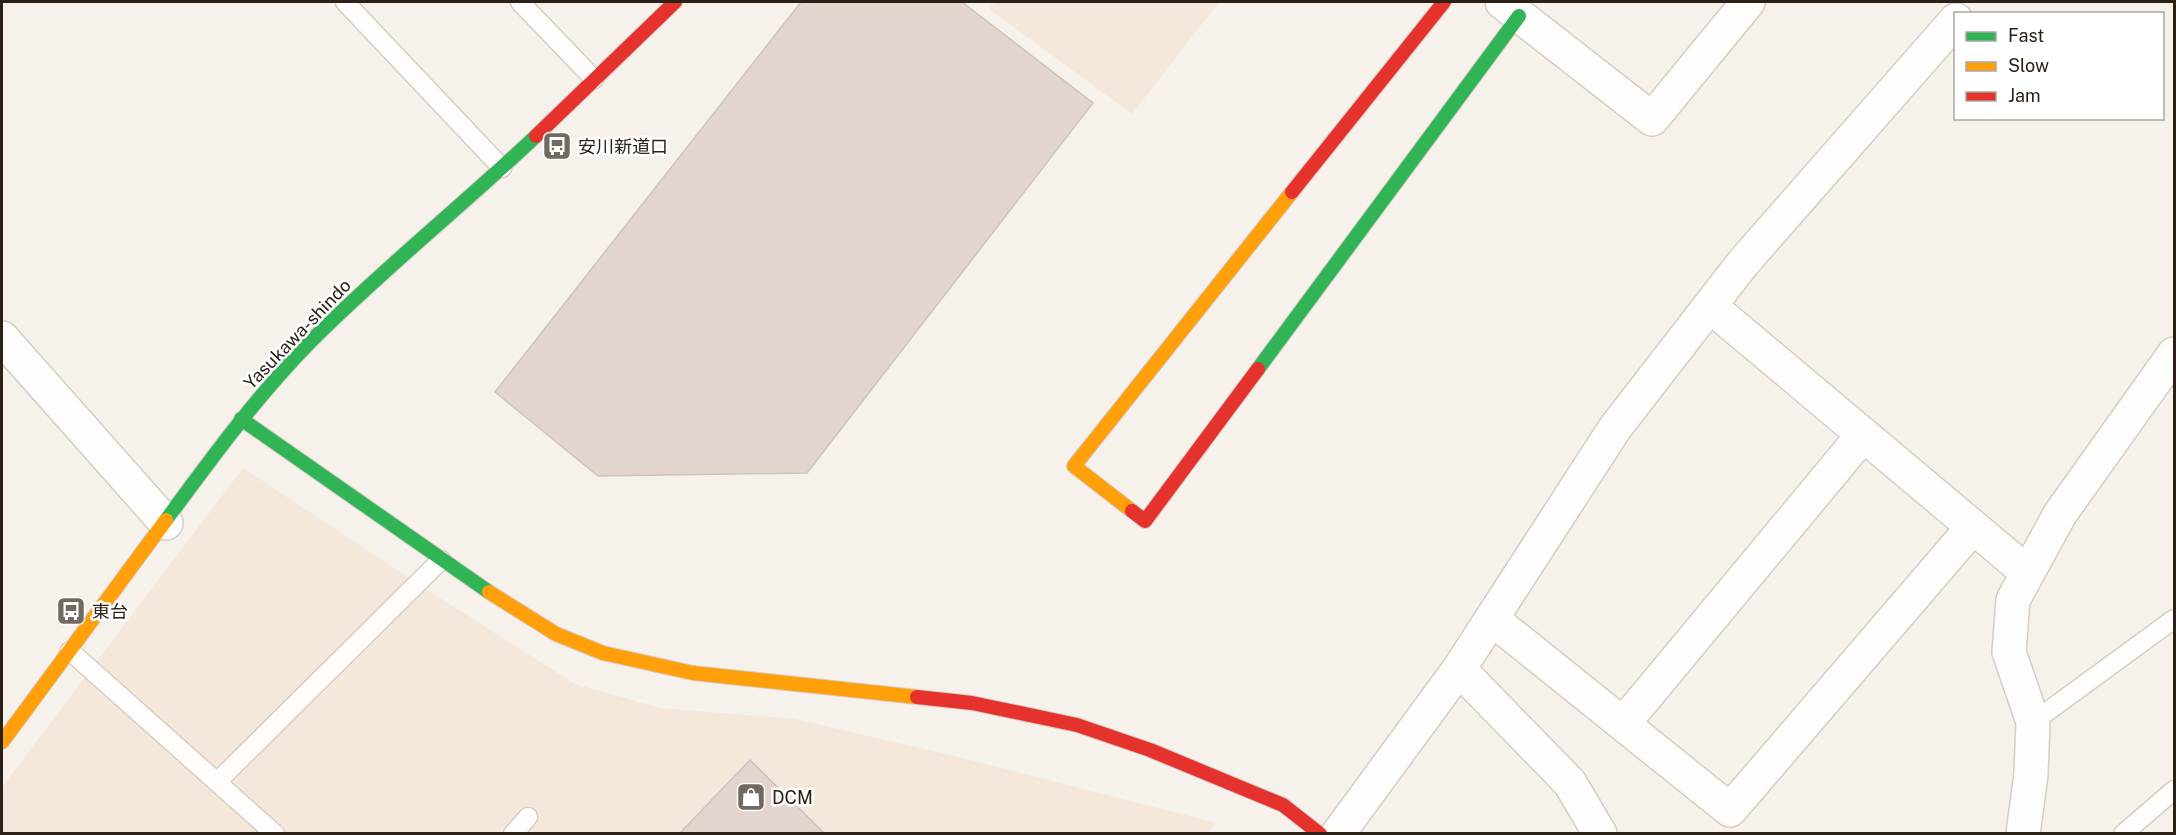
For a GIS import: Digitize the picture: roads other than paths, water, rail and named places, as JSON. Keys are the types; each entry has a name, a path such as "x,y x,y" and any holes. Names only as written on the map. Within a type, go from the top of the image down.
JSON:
{"street":[{"path":"1444,2 1074,466 1144,521 1510,9 1652,119 1748,2"},
{"name":"Yasukawa-shindo","path":"2,742 241,419 308,344 371,283 501,168 594,79 664,5"},
{"path":"1338,834 1459,669 1615,428 1743,263 1954,22"},
{"path":"1710,306 2028,573"},
{"path":"2,338 166,523"},
{"path":"2026,832 2033,722 2008,652 2013,600 2060,514 2175,354"},
{"path":"241,419 441,560 556,634 603,652 693,673 972,703 1077,725 1150,750 1283,805 1320,834"},
{"path":"1623,724 1863,435"},
{"path":"1492,619 1731,810 1973,527"},
{"path":"1459,669 1570,783 1600,834"}],"lane":[{"path":"345,2 501,168"},
{"path":"520,2 594,79"},
{"path":"217,782 441,560"},
{"path":"2033,722 2175,619"},
{"path":"70,651 274,834"},
{"path":"2123,834 2175,790"},
{"path":"513,834 528,817"}],"place":[{"name":"安川新道口","path":"557,146"},
{"name":"東台","path":"71,611"},
{"name":"DCM","path":"751,797"}]}
